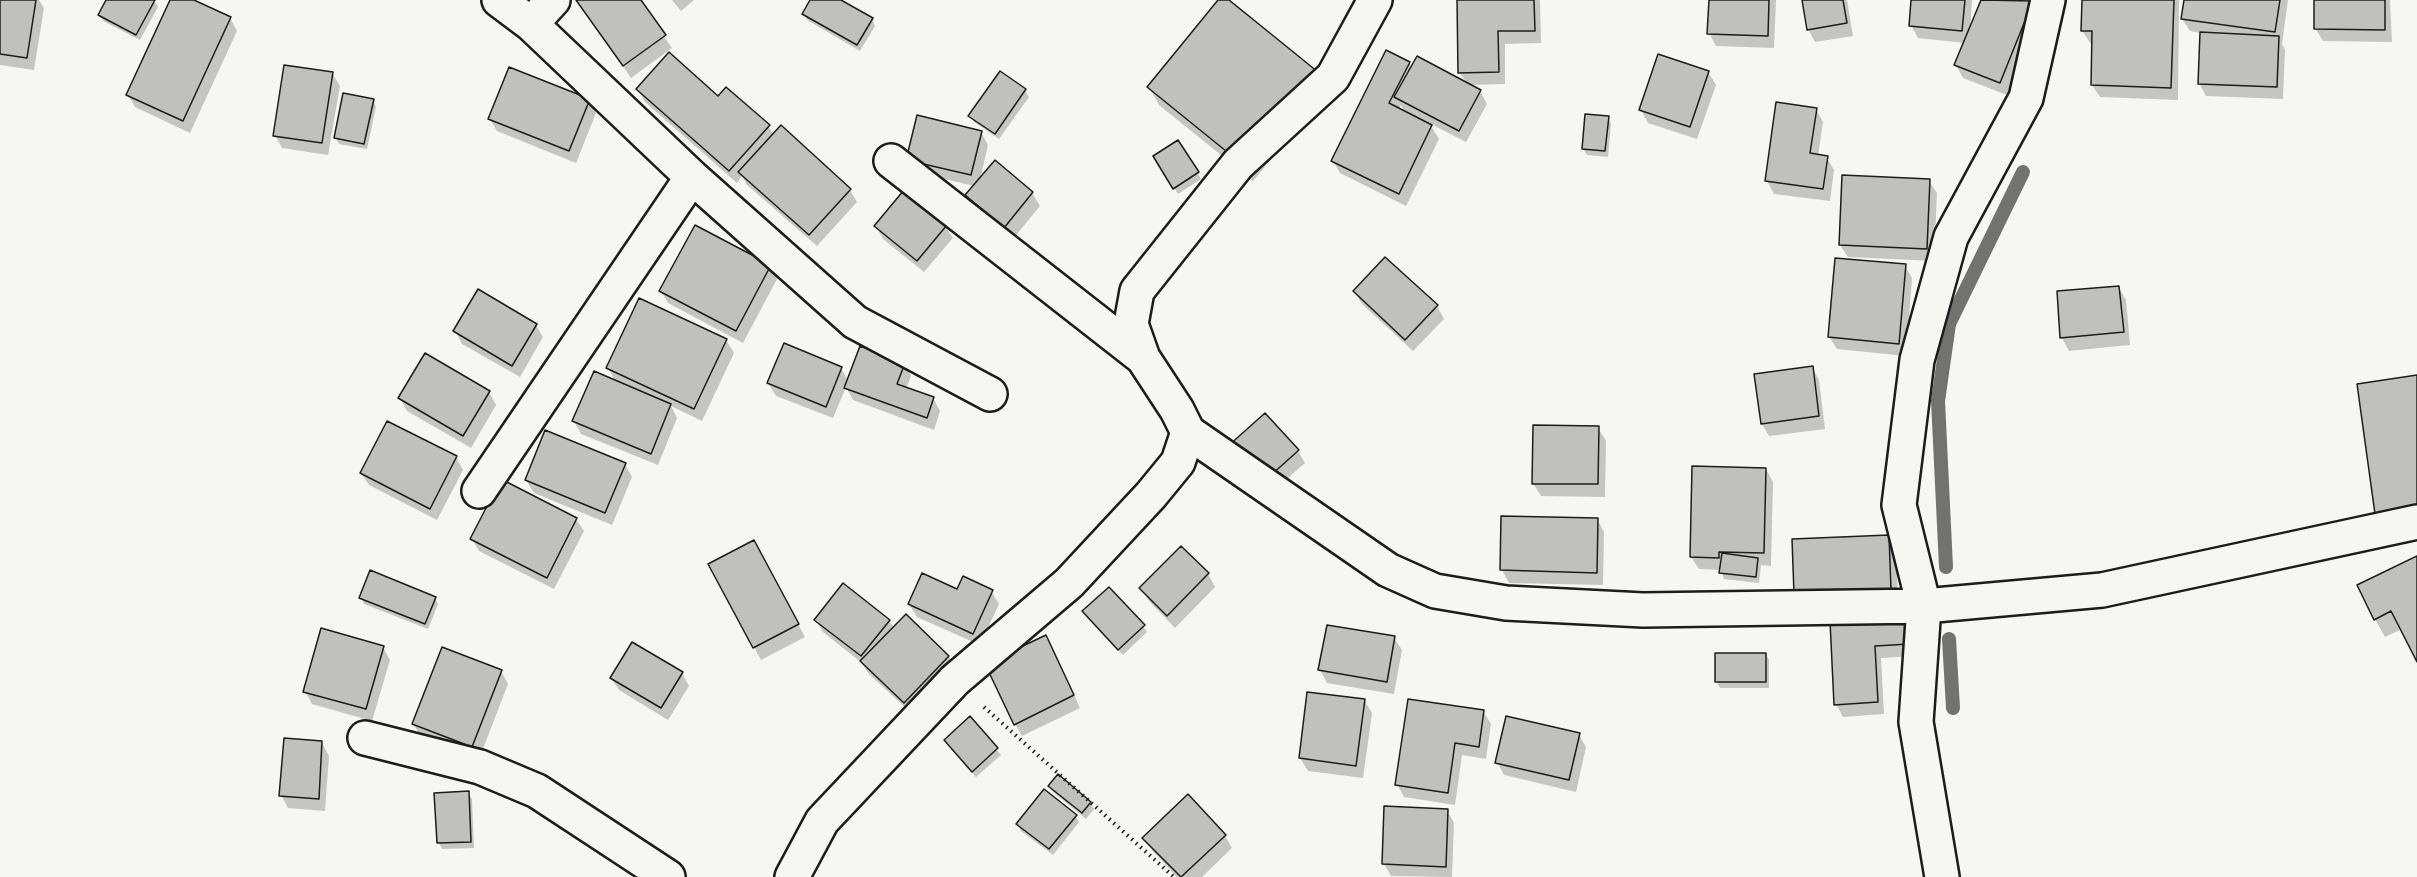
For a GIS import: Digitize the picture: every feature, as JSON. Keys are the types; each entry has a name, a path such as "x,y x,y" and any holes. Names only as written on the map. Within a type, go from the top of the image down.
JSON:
{"street":[{"path":"500,0 531,24 692,177 855,322 990,394"},
{"path":"531,24 553,0"},
{"path":"1375,0 1333,77 1238,164 1137,291 1131,324 1143,358 1177,410 1188,432 1388,570 1435,591 1506,603 1643,610 1924,606 2102,590 2417,522"},
{"path":"1942,877 1916,722 1924,606 1899,505 1917,360 1951,237 2026,98 2048,0"},
{"path":"891,161 1143,358"},
{"path":"479,491 692,177"},
{"path":"792,877 822,821 955,681 1069,583 1178,462 1188,432"},
{"path":"365,738 480,767 537,791 668,877"}],"path":[{"path":"955,681 1174,877"}],"building":[{"path":"0,0 36,0 27,58 0,54"},
{"path":"106,0 155,0 136,35 98,15"},
{"path":"170,0 194,0 231,17 183,121 126,95"},
{"path":"576,0 641,0 666,35 623,66"},
{"path":"810,0 841,0 873,18 857,45 802,14"},
{"path":"1218,0 1229,0 1318,72 1242,164 1147,87"},
{"path":"1457,0 1534,0 1535,31 1498,31 1499,72 1458,73"},
{"path":"1709,0 1769,0 1768,36 1707,34"},
{"path":"1802,0 1843,0 1847,23 1807,30"},
{"path":"1911,0 1965,0 1962,31 1909,26"},
{"path":"1981,0 2033,1 2000,83 1954,65"},
{"path":"2082,0 2174,0 2171,88 2091,85 2092,31 2081,31"},
{"path":"2184,0 2280,0 2275,32 2181,19"},
{"path":"2314,0 2385,0 2385,30 2314,29"},
{"path":"2200,32 2279,36 2277,87 2198,84"},
{"path":"1386,50 1410,62 1389,103 1432,125 1399,194 1331,161"},
{"path":"669,52 718,96 726,87 770,125 729,171 636,89"},
{"path":"1658,54 1709,71 1690,127 1639,110"},
{"path":"1417,56 1481,90 1459,131 1394,97"},
{"path":"284,65 333,72 322,143 273,136"},
{"path":"509,67 590,99 569,151 488,119"},
{"path":"1000,71 1026,89 995,134 968,116"},
{"path":"343,93 374,99 364,144 334,138"},
{"path":"1776,102 1817,108 1810,153 1828,156 1823,189 1765,181"},
{"path":"1585,114 1609,116 1605,151 1582,149"},
{"path":"917,115 982,131 971,175 906,160"},
{"path":"781,125 851,189 809,235 738,172"},
{"path":"1178,140 1199,172 1173,189 1153,156"},
{"path":"995,160 1033,192 1004,228 965,195"},
{"path":"1842,175 1930,179 1927,249 1839,245"},
{"path":"904,190 947,225 917,261 874,226"},
{"path":"695,225 771,265 736,331 659,291"},
{"path":"1385,257 1438,305 1405,340 1353,291"},
{"path":"1835,258 1906,264 1899,344 1828,337"},
{"path":"2119,286 2124,332 2060,338 2057,291"},
{"path":"478,289 537,324 512,366 453,331"},
{"path":"639,298 727,339 694,409 606,368"},
{"path":"784,343 842,367 826,407 767,383"},
{"path":"860,346 905,363 897,384 934,397 927,418 844,388"},
{"path":"425,353 490,391 463,436 398,398"},
{"path":"1813,366 1819,416 1761,424 1754,374"},
{"path":"594,371 671,404 651,454 572,421"},
{"path":"2417,375 2417,508 2375,514 2357,384"},
{"path":"1265,413 1299,450 1251,493 1218,455"},
{"path":"387,421 457,456 430,509 360,473"},
{"path":"1533,425 1599,426 1598,484 1532,484"},
{"path":"545,430 626,463 605,513 525,480"},
{"path":"1692,466 1766,468 1764,553 1719,552 1719,558 1690,557"},
{"path":"501,479 577,518 547,578 470,539"},
{"path":"1501,516 1598,518 1597,573 1500,570"},
{"path":"1889,535 1891,590 1794,594 1792,539"},
{"path":"754,540 799,624 753,648 708,564"},
{"path":"1181,546 1209,573 1167,616 1139,588"},
{"path":"1722,553 1758,558 1756,577 1719,573"},
{"path":"2417,556 2417,662 2391,611 2374,620 2357,585"},
{"path":"370,570 436,597 425,624 359,598"},
{"path":"922,573 957,589 963,576 993,590 973,634 908,604"},
{"path":"843,583 890,620 861,656 814,620"},
{"path":"1109,587 1145,625 1118,650 1082,611"},
{"path":"906,614 949,656 904,703 860,661"},
{"path":"1908,617 1910,644 1875,646 1878,702 1834,705 1830,621"},
{"path":"1327,625 1395,636 1387,682 1318,670"},
{"path":"321,628 384,646 366,709 303,692"},
{"path":"1046,635 1074,695 1014,725 985,664"},
{"path":"632,642 683,672 661,708 610,678"},
{"path":"442,647 502,670 472,747 412,724"},
{"path":"1715,653 1766,653 1766,682 1715,682"},
{"path":"1307,692 1365,699 1356,766 1299,758"},
{"path":"1408,699 1484,710 1479,747 1455,743 1448,793 1395,785"},
{"path":"970,716 998,748 972,772 944,740"},
{"path":"1506,716 1580,733 1569,780 1495,763"},
{"path":"284,738 322,741 319,799 279,796"},
{"path":"1058,774 1091,802 1082,813 1048,786"},
{"path":"1044,789 1077,815 1049,849 1016,824"},
{"path":"469,791 471,842 437,843 434,793"},
{"path":"1188,794 1226,835 1181,877 1142,838"},
{"path":"1384,806 1448,809 1446,867 1382,864"}],"waterway":[{"path":"1946,567 1938,401 1949,324 2023,172"},
{"path":"1949,639 1953,708"}]}
